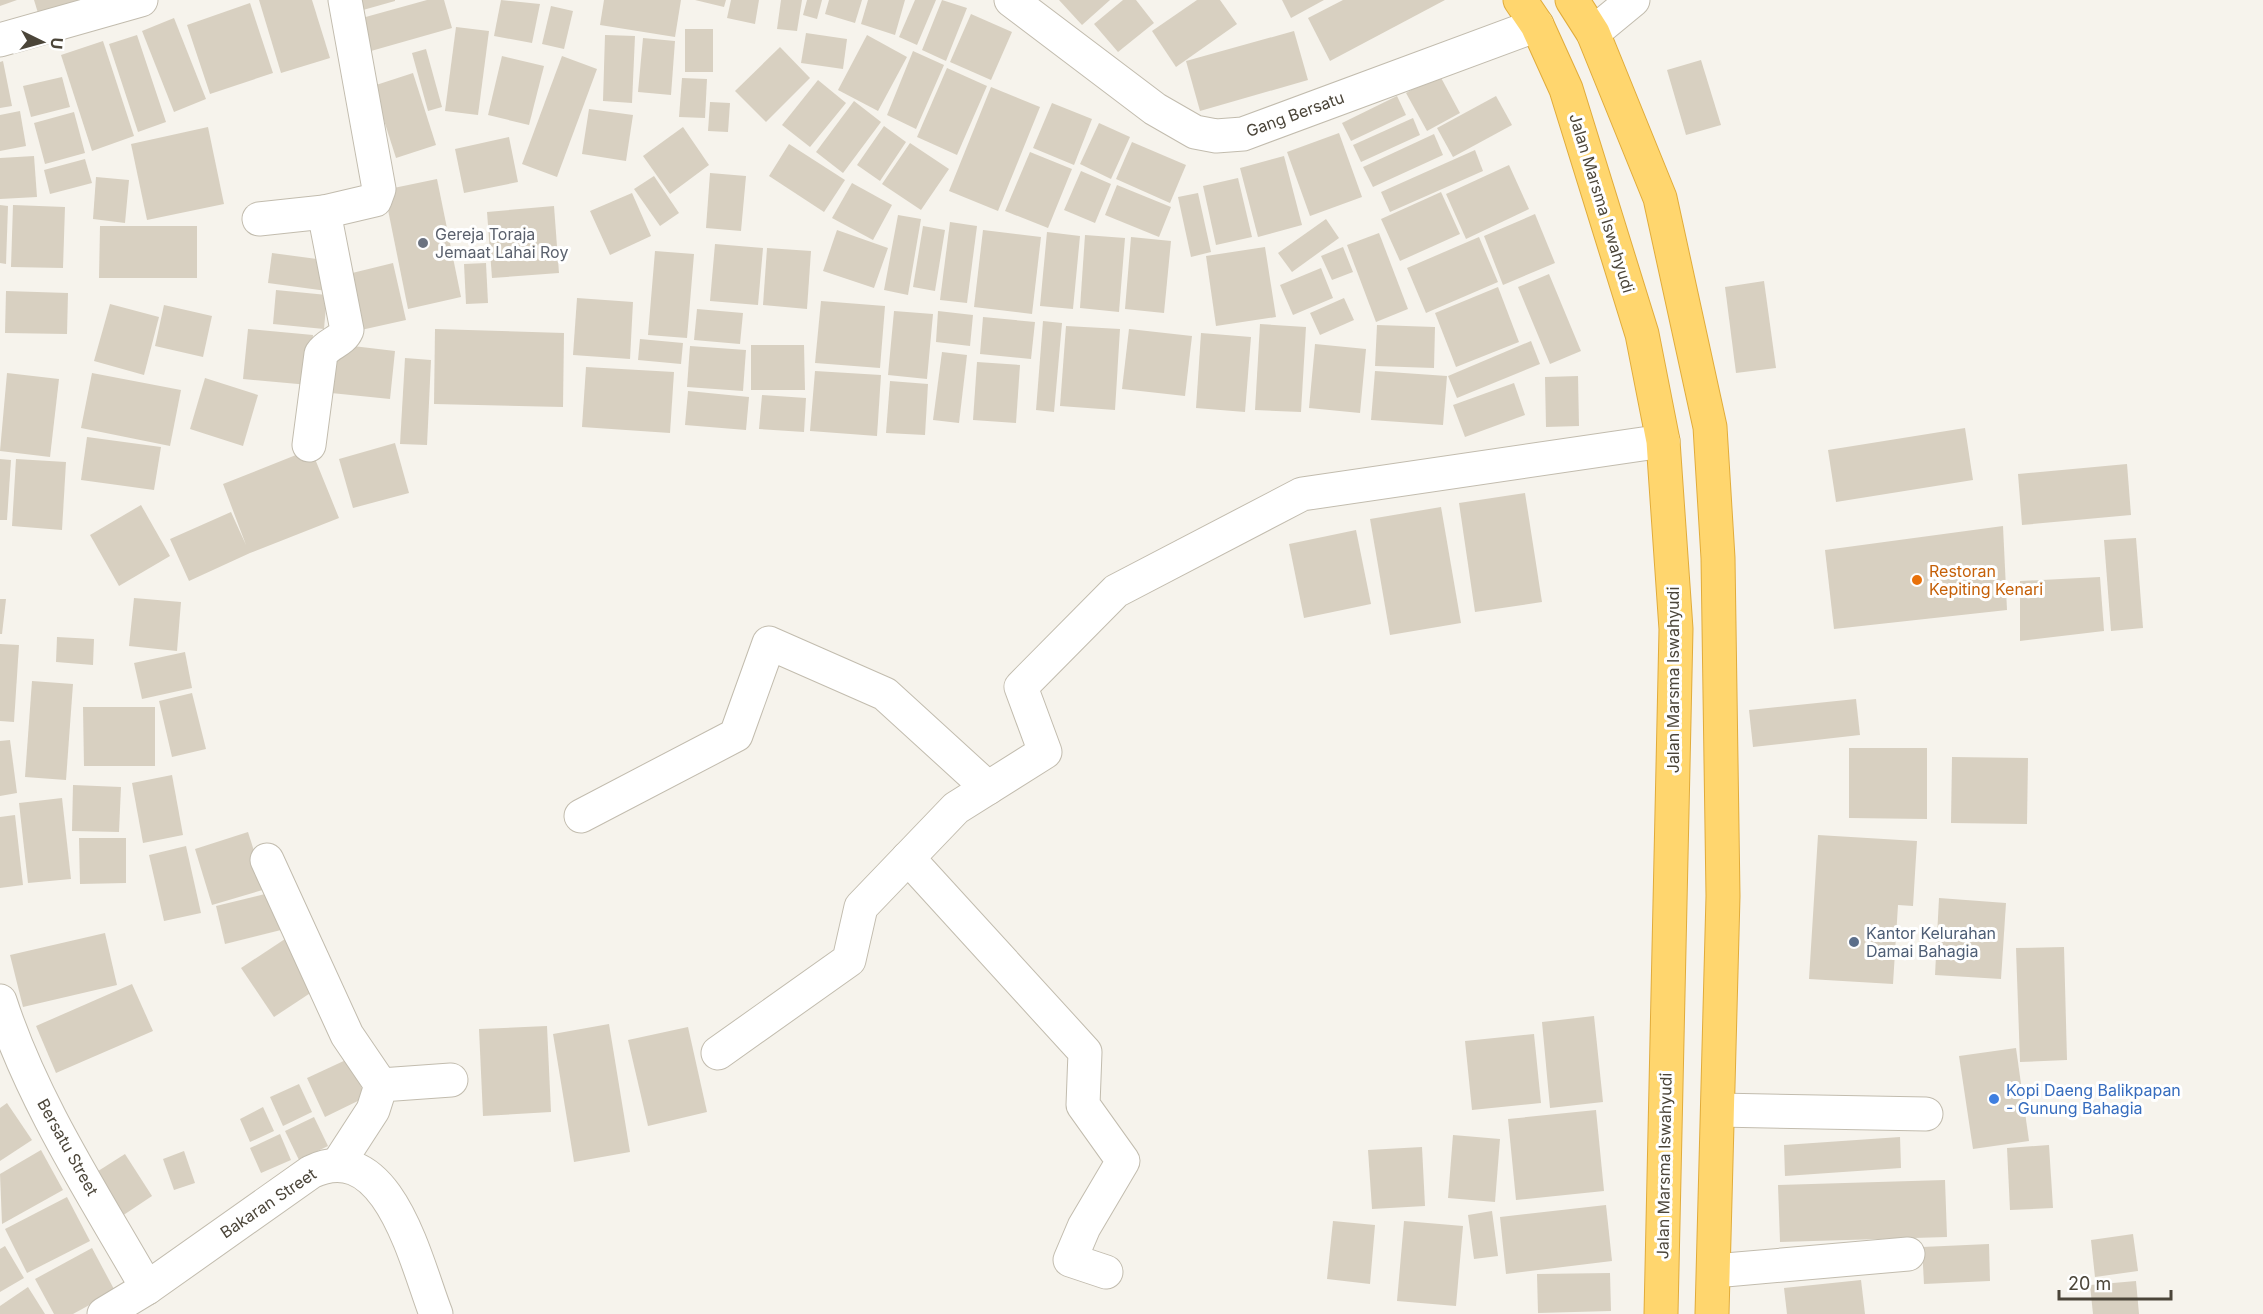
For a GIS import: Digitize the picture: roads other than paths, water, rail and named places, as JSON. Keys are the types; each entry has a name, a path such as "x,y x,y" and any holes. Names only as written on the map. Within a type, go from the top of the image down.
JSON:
{"highway":[{"path":"1572,0 1593,33 1660,198 1710,427 1718,558 1723,896 1712,1314"},
{"name":"Jalan Marsma Iswahyudi","path":"1528,13 1566,89 1642,334 1664,441 1676,629 1661,1314"}],"street":[{"path":"0,40 141,0"},
{"path":"260,219 324,212 375,200 379,189 345,0"},
{"name":"Gang Bersatu","path":"1011,0 1155,108 1195,132 1216,136 1243,134 1528,13"},
{"path":"1593,33 1633,0"},
{"path":"309,445 321,354 325,347 343,337 347,330 324,212"},
{"path":"718,1053 849,960 861,907 956,808 1045,752 1021,687 1116,591 1302,494 1664,441"},
{"path":"581,816 736,735 769,643 885,694 988,788"},
{"path":"908,858 1085,1052 1083,1105 1124,1161 1084,1227 1070,1260 1106,1272"},
{"path":"267,860 347,1035 381,1085"},
{"name":"Bersatu Street","path":"0,1001 25,1066 49,1116 147,1288"},
{"path":"381,1085 451,1080"},
{"path":"338,1164 373,1110 381,1085"},
{"path":"1718,1110 1926,1114"},
{"name":"Bakaran Street","path":"104,1314 147,1288 311,1172 325,1165 338,1164 353,1167 368,1175 387,1196 436,1314"},
{"path":"1714,1271 1908,1254"}],"place":[{"name":"Gereja Toraja Jemaat Lahai Roy","path":"423,243"},
{"name":"Restoran Kepiting Kenari","path":"1917,580"},
{"name":"Kantor Kelurahan Damai Bahagia","path":"1854,942"},
{"name":"Kopi Daeng Balikpapan - Gunung Bahagia","path":"1994,1099"}]}
